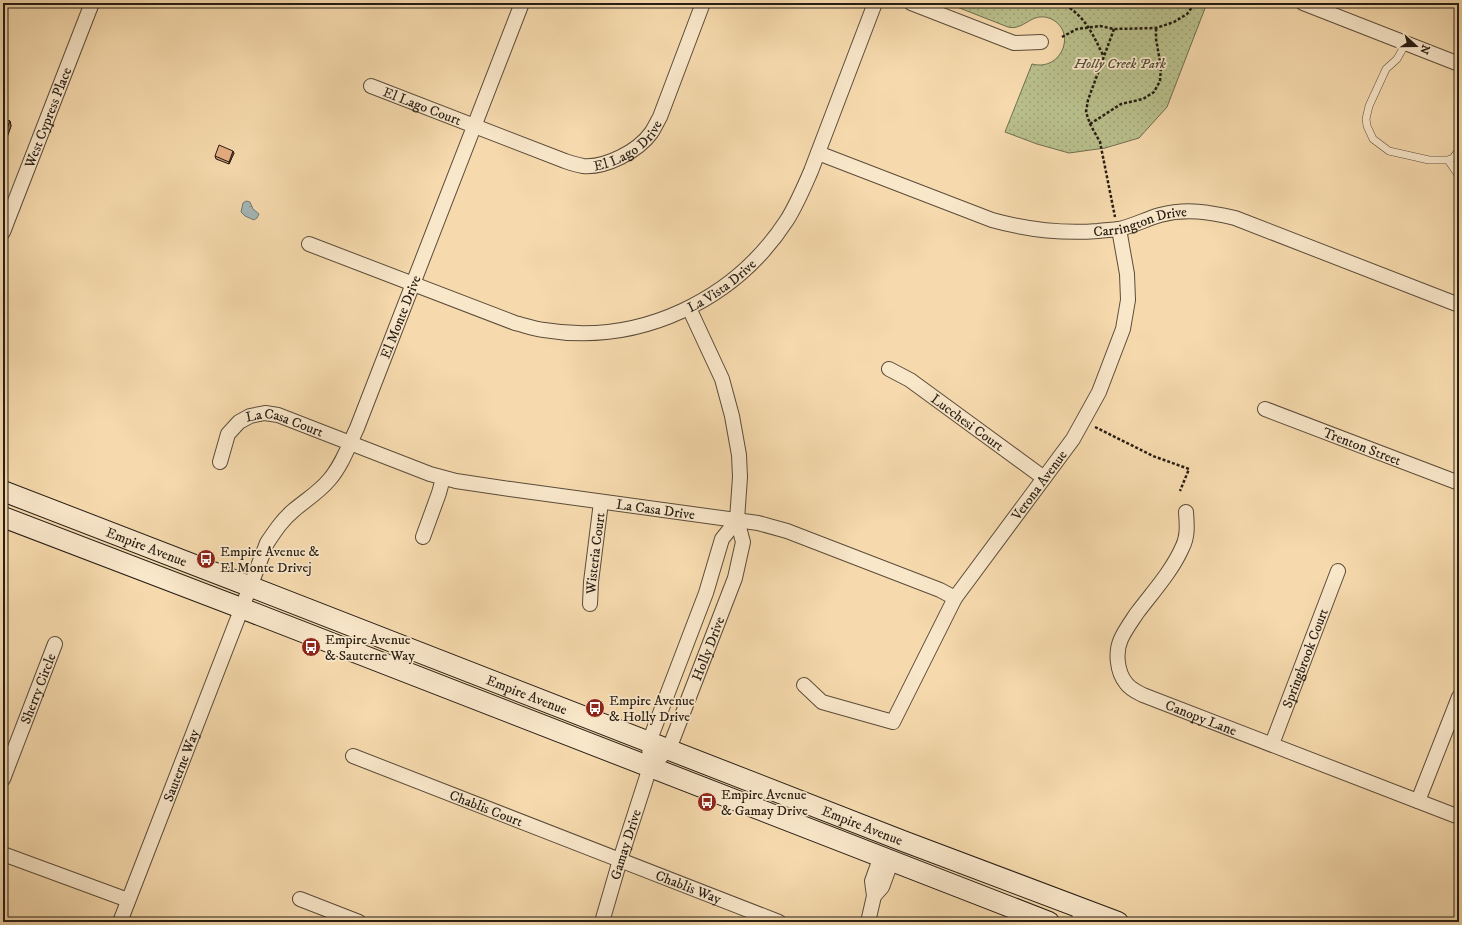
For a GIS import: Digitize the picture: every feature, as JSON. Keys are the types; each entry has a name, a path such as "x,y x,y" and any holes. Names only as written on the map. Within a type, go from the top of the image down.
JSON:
{"main road":[{"name":"Empire Avenue","path":"3,491 970,866 1077,914 1118,922"},
{"name":"Empire Avenue","path":"3,517 887,858 1029,918 1049,922"},
{"path":"887,858 890,848 895,847 940,864 970,866"}],"street":[{"name":"West Cypress Place","path":"3,232 92,3"},
{"name":"El Monte Drive","path":"241,608 266,543 279,525 294,510 330,480 351,442 522,3"},
{"name":"El Lago Drive","path":"473,126 565,161 585,166 604,163 622,157 638,147 651,133 657,122 703,3"},
{"name":"La Vista Drive","path":"309,244 515,323 544,330 572,333 605,332 639,327 689,308 729,284 748,268 770,243 787,220 801,196 876,3"},
{"path":"911,3 1014,43 1041,42"},
{"path":"1303,3 1459,64"},
{"name":"El Lago Court","path":"371,86 473,126"},
{"name":"Carrington Drive","path":"818,153 992,220 1034,230 1080,232 1119,229 1161,215 1186,211 1208,212 1235,218 1459,305"},
{"name":"Verona Avenue","path":"804,685 822,702 893,722 955,598 1073,439 1099,392 1123,329 1128,300 1127,274 1119,229"},
{"name":"Holly Drive","path":"650,767 669,749 735,578 743,542 737,520 740,477 732,416 722,379 689,308"},
{"name":"Lucchesi Court","path":"889,369 910,380 1044,478"},
{"name":"Trenton Street","path":"1265,409 1459,483"},
{"name":"La Casa Court","path":"220,462 228,434 239,422 250,416 265,413 278,415 351,442"},
{"name":"La Casa Drive","path":"351,442 442,478 601,502 737,520 787,530 940,590 955,598"},
{"path":"423,537 439,493 442,478"},
{"name":"Wisteria Court","path":"590,604 591,582 601,502"},
{"name":"Canopy Lane","path":"1186,512 1187,536 1175,562 1128,625 1120,641 1117,653 1118,665 1125,682 1132,689 1143,695 1459,817"},
{"name":"Holly Drive","path":"650,767 649,742 706,593 722,539 737,520"},
{"name":"Springbrook Court","path":"1272,744 1338,571"},
{"name":"Sauterne Way","path":"120,922 241,608"},
{"name":"Sherry Circle","path":"3,779 55,644"},
{"path":"1418,801 1459,697"},
{"name":"Chablis Court","path":"353,756 620,860"},
{"name":"Gamay Drive","path":"602,922 650,767"},
{"path":"3,854 128,900"},
{"path":"868,922 874,896 872,881 887,858"},
{"name":"Chablis Way","path":"620,860 770,920"},
{"path":"300,899 359,922"}],"lane":[{"path":"1406,43 1397,59 1386,69 1379,82 1369,106 1366,119 1367,126 1373,138 1389,151 1429,160 1448,160 1453,158 1459,150"},
{"path":"1448,160 1459,176"}],"path":[{"path":"1062,3 1073,9 1089,27 1104,56"},
{"path":"1062,37 1077,29 1089,27 1100,26 1114,29 1156,28 1174,22 1187,14 1195,3"},
{"path":"1090,124 1121,104 1143,99 1154,92 1160,81 1161,66 1156,39 1156,28"},
{"path":"1114,29 1088,100 1086,112 1090,124 1100,142 1119,229"},
{"path":"1094,427 1153,456 1188,470 1180,491"}],"green space":[{"name":"Holly Creek Park","path":"958,3 1207,3 1167,107 1139,138 1105,148 1069,153 1037,144 1005,132 1032,64 1043,65 1052,62 1059,56 1063,48 1065,39 1063,31 1058,23 1049,18 1037,17 1014,28 1008,27 957,7"}],"water":[{"path":"246,201 250,202 253,209 259,214 254,220 245,216 241,212 243,203"}],"building":[{"path":"3,119 10,121 4,135 3,134"},
{"path":"219,145 233,151 229,162 215,156"}],"place":[{"name":"Empire Avenue & El Monte Drivej","path":"206,559"},
{"name":"Empire Avenue & Sauterne Way","path":"311,647"},
{"name":"Empire Avenue & Holly Drive","path":"595,708"},
{"name":"Empire Avenue & Gamay Drive","path":"707,802"}]}
